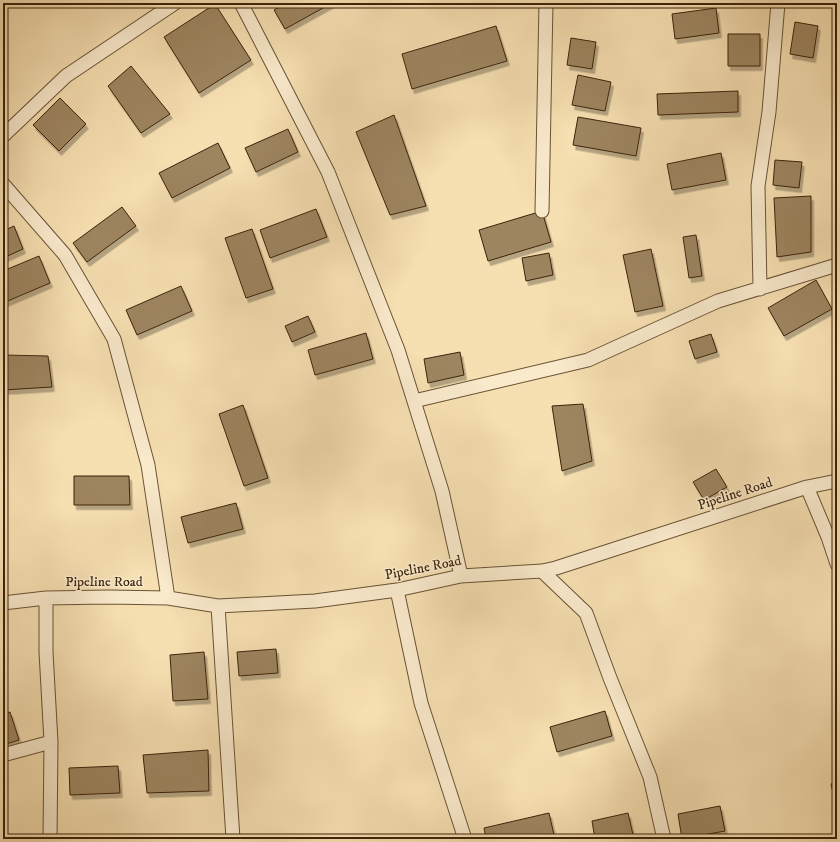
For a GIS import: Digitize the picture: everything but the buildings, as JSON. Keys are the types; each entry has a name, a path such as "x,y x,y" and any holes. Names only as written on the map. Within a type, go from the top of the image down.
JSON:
{"street":[{"path":"3,136 66,76 175,3"},
{"path":"241,3 328,172 398,350 442,490 462,576"},
{"path":"542,211 546,3"},
{"path":"760,289 758,186 769,112 775,4"},
{"path":"3,184 65,255 114,339 148,465 168,598"},
{"path":"414,400 588,360 718,302 837,265"},
{"name":"Pipeline Road","path":"3,603 46,598 168,598 218,606 315,601 397,590 462,576 542,571 556,568 807,487 837,481"},
{"path":"807,487 828,537 837,564"},
{"path":"542,571 586,613 610,678 650,777 664,839"},
{"path":"397,590 421,703 465,839"},
{"path":"46,598 46,652 51,742 50,839"},
{"path":"218,606 233,839"},
{"path":"3,755 51,742"}]}
